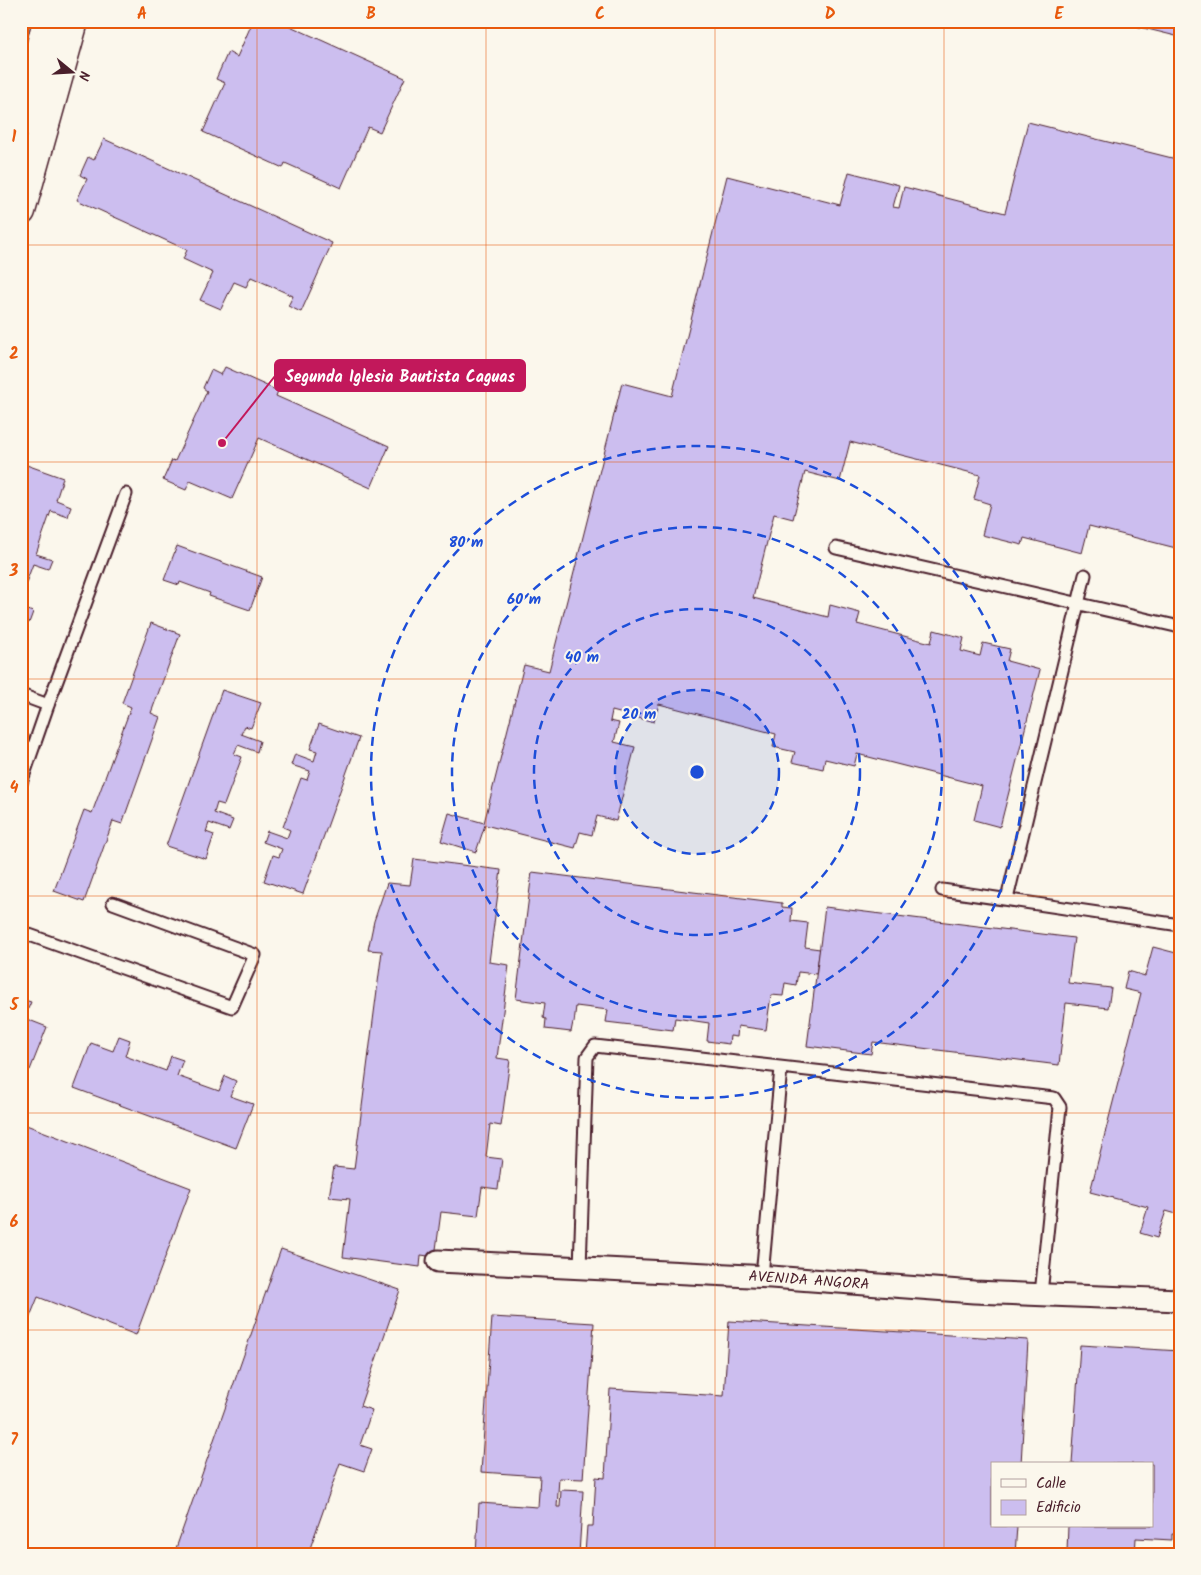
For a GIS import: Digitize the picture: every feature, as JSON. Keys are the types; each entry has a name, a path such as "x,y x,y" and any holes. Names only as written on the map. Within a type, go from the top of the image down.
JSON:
{"main road":[{"path":"21,123 47,21"},
{"path":"21,210 28,164 74,21"}],"street":[{"name":"AVENIDA ANGORA","path":"438,1261 762,1276 974,1292 1180,1300"}],"lane":[{"path":"21,783 126,494"},
{"path":"836,548 1180,627"},
{"path":"1007,899 1085,575"},
{"path":"21,695 48,705"},
{"path":"942,890 1180,925"},
{"path":"21,932 232,1006 255,955 113,903"},
{"path":"580,1268 587,1057 595,1046 1054,1098 1060,1107 1041,1294"},
{"path":"762,1276 781,1068"}],"building":[{"path":"253,21 279,21 405,78 380,132 368,127 341,188 285,163 283,168 203,132 225,83 216,79 228,52 237,57"},
{"path":"1115,21 1180,21 1180,37"},
{"path":"1028,122 1180,160 1180,549 1089,526 1082,553 1024,538 1022,545 982,535 990,504 974,499 980,475 850,442 840,481 805,472 793,519 774,514 753,598 828,617 830,605 860,613 857,624 931,643 934,630 964,638 961,651 980,656 983,643 1010,649 1007,661 1040,670 1000,827 974,820 982,786 857,754 854,766 825,759 823,769 792,762 795,752 773,747 776,734 659,704 654,722 612,711 610,721 619,723 614,742 635,747 616,821 597,816 592,835 580,832 575,848 485,825 476,852 441,841 449,813 484,823 524,665 549,671 622,383 672,396 727,176 840,205 849,172 899,185 893,207 899,208 904,187 1005,213"},
{"path":"104,139 332,243 301,312 288,306 293,296 251,277 246,287 234,282 221,309 200,300 213,273 183,259 187,250 77,200 87,179 80,175 88,157 94,160"},
{"path":"225,367 278,391 276,396 389,446 371,488 259,438 232,499 190,481 186,490 163,480 172,460 175,461 207,391 203,388 211,370 221,375"},
{"path":"21,463 63,478 56,500 71,506 68,517 51,511 36,554 52,559 48,569 33,564 21,596"},
{"path":"177,546 262,577 250,610 209,596 210,593 180,582 179,585 164,580"},
{"path":"21,608 33,612 29,623 21,620"},
{"path":"151,623 180,634 151,713 160,717 122,824 113,821 84,902 54,891 84,810 92,813 131,707 122,703"},
{"path":"222,690 261,703 251,728 245,726 241,734 260,741 257,752 238,745 234,754 242,757 224,805 217,803 214,813 233,820 229,830 209,823 206,832 214,835 206,859 166,846"},
{"path":"319,724 359,738 303,894 264,881 273,855 279,857 282,849 263,842 267,831 287,838 290,830 283,827 301,778 307,780 310,771 291,765 295,754 314,761 317,751 310,749"},
{"path":"414,859 501,870 489,962 509,965 497,1058 510,1060 501,1126 490,1124 486,1157 502,1159 498,1189 482,1187 478,1216 441,1212 435,1257 421,1255 420,1267 343,1257 350,1199 329,1197 334,1167 354,1169 382,951 368,950 374,921 387,883 410,885"},
{"path":"532,872 782,903 782,907 792,908 791,921 808,923 805,947 820,949 816,974 798,972 796,985 785,983 783,996 771,995 766,1030 738,1026 737,1037 730,1036 729,1044 707,1041 709,1023 675,1018 673,1030 606,1022 608,1010 576,1006 571,1032 545,1029 546,1019 543,1018 545,1003 516,999"},
{"path":"825,907 1074,938 1068,983 1111,988 1108,1008 1066,1003 1059,1065 873,1042 871,1054 807,1046"},
{"path":"1153,947 1180,954 1180,1215 1166,1211 1157,1238 1140,1233 1148,1207 1090,1192 1141,993 1124,989 1128,971 1145,976"},
{"path":"21,999 31,1002 24,1018 47,1027 30,1070 21,1067"},
{"path":"119,1036 130,1040 125,1056 166,1071 171,1056 183,1060 177,1076 219,1091 225,1076 236,1081 230,1096 253,1104 236,1148 74,1088 91,1043 113,1051"},
{"path":"21,1123 191,1188 136,1335 38,1297 27,1324 21,1322"},
{"path":"281,1249 400,1290 360,1406 372,1410 360,1445 372,1449 364,1471 340,1463 308,1554 174,1554"},
{"path":"492,1317 594,1323 583,1479 559,1478 557,1507 560,1507 561,1490 583,1491 579,1554 476,1554 479,1503 538,1507 540,1476 481,1472"},
{"path":"729,1321 1028,1340 1021,1462 991,1462 991,1528 1017,1528 1015,1554 785,1554 714,1549 714,1554 585,1554 587,1526 593,1526 596,1477 605,1478 610,1389 724,1396"},
{"path":"1080,1345 1180,1351 1180,1432 1175,1508 1180,1508 1180,1535 1172,1534 1172,1540 1136,1538 1135,1554 1076,1554 1067,1552 1068,1528 1154,1528 1154,1462 1072,1462"}],"place":[{"name":"Segunda Iglesia Bautista Caguas","path":"222,443"}]}
